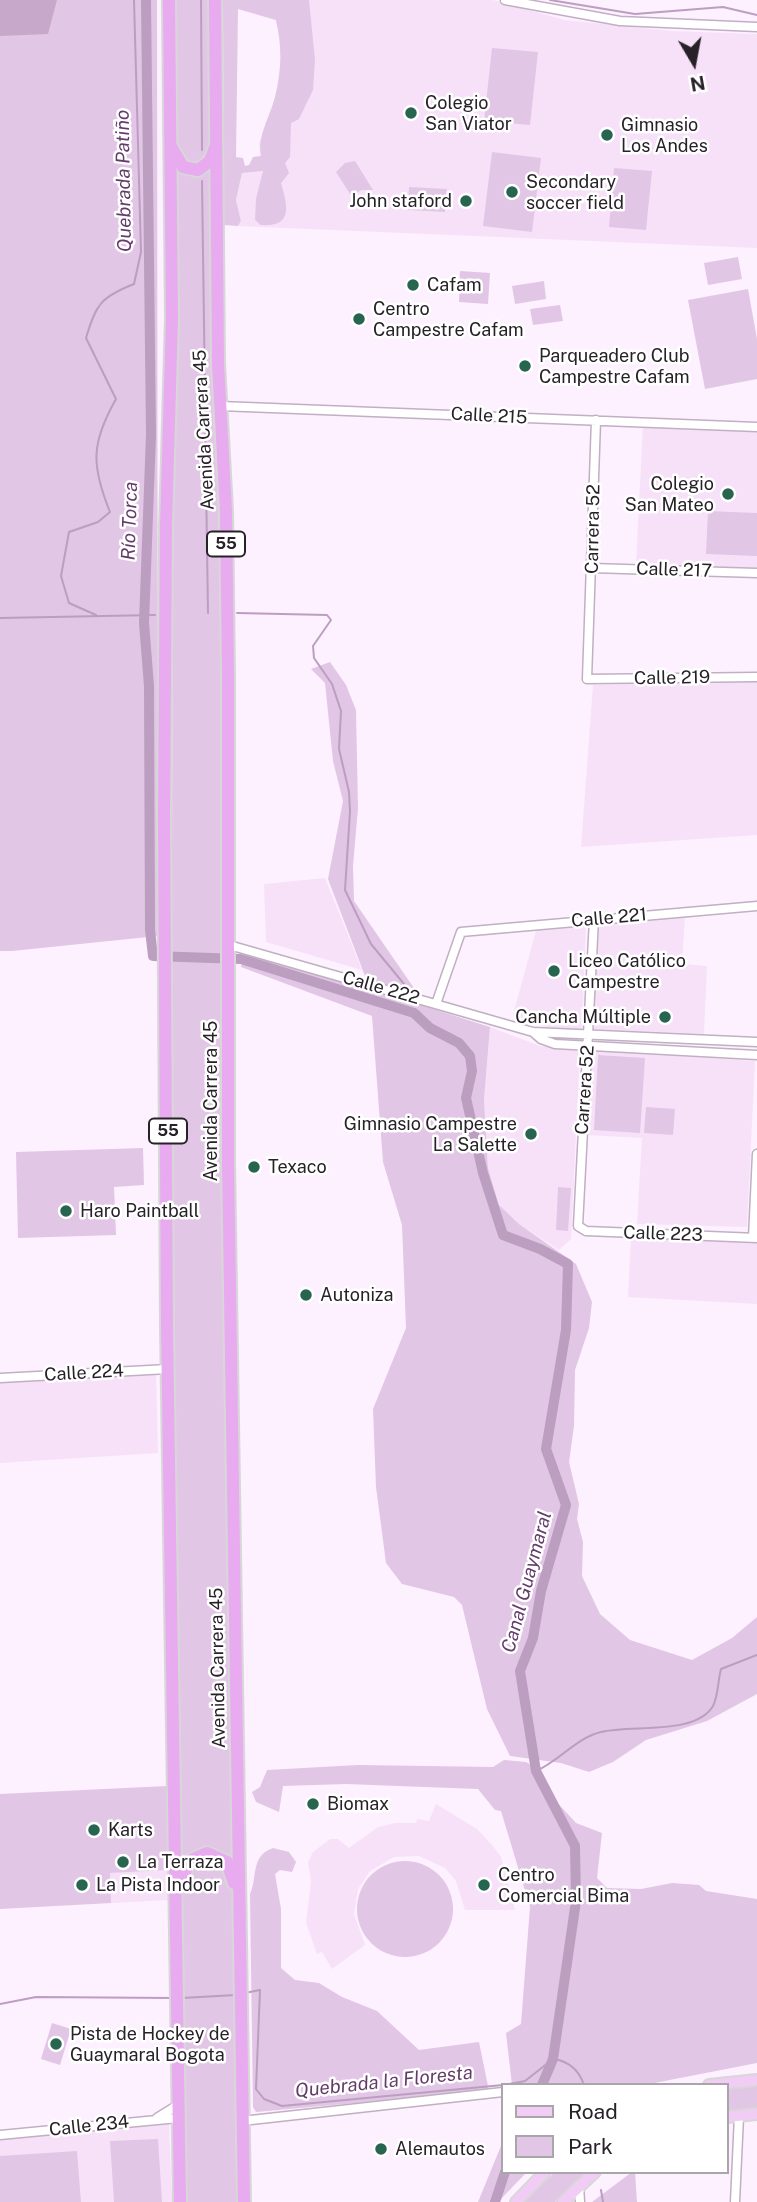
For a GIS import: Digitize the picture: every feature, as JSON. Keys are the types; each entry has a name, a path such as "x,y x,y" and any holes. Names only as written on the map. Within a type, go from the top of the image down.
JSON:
{"highway":[{"name":"Avenida Carrera 45","path":"169,0 172,318 165,638 168,1369 180,2202"},
{"name":"Avenida Carrera 45","path":"215,0 220,406 228,662 228,1173 244,2202"},
{"path":"171,145 183,167 198,170 210,161 216,144"},
{"path":"177,1925 186,1866 193,1858 206,1853 223,1859 232,1872 239,1929"}],"main road":[{"path":"728,2083 757,2080"},
{"path":"733,2116 757,2114"},
{"path":"516,2202 544,2174"},
{"path":"571,2201 579,2186 592,2174"}],"street":[{"path":"505,0 620,22 757,27"},
{"name":"Calle 215","path":"220,406 757,427"},
{"name":"Carrera 52","path":"587,678 596,420"},
{"name":"Calle 217","path":"592,568 757,573"},
{"name":"Calle 219","path":"587,678 757,677"},
{"name":"Calle 221","path":"436,1004 461,932 757,906"},
{"name":"Carrera 52","path":"576,1218 594,919"},
{"name":"Calle 222","path":"229,945 533,1032 757,1042"},
{"name":"Calle 222","path":"533,1032 541,1039 555,1044 757,1055"},
{"path":"755,1238 757,1154"},
{"name":"Calle 223","path":"576,1218 581,1230 586,1231 755,1238"},
{"name":"Calle 224","path":"0,1378 168,1369"},
{"path":"242,2121 502,2092"},
{"path":"155,2120 178,2111"},
{"name":"Calle 234","path":"0,2135 155,2120 178,2111"},
{"path":"733,2116 735,2202"}],"shaded area":[{"path":"0,0 57,0 48,34 0,36"},
{"path":"234,0 493,0 565,20 672,31 757,34 757,248 238,226 241,221 236,200 242,173 264,171 259,144 276,95 282,50 276,20 235,8"},
{"name":"Colegio San Mateo","path":"643,423 757,428 757,570 636,565"},
{"path":"757,680 757,835 581,847 593,685"},
{"path":"325,878 362,970 266,942 264,884"},
{"path":"685,915 682,964 707,966 704,1034 593,1029 597,923"},
{"name":"Liceo Católico Campestre","path":"586,923 582,1030 546,1027 513,1015 537,927"},
{"name":"Gimnasio Campestre La Salette","path":"490,1027 540,1046 580,1051 571,1239 559,1250 519,1224 499,1205 488,1168 484,1100"},
{"path":"595,1050 755,1061 747,1227 637,1224 642,1138 586,1135 590,1055"},
{"path":"631,1238 757,1243 757,1304 628,1297"},
{"path":"156,1371 158,1453 0,1463 0,1382"},
{"name":"Centro Comercial Bima","path":"436,1804 477,1829 493,1846 501,1857 515,1910 465,1910 456,1881 445,1868 419,1856 394,1857 370,1871 358,1889 354,1914 365,1945 332,1969 322,1952 317,1954 306,1923 311,1881 308,1862 313,1852 330,1839 338,1839 349,1848 378,1827 395,1823 416,1823 417,1819 429,1821"},
{"path":"168,1870 170,1900 111,1903 109,1873"},
{"path":"169,2123 172,2202 0,2202 0,2140"}],"green space":[{"path":"0,0 157,0 158,936 12,951 0,951"},
{"path":"173,0 210,0 210,150 203,165 188,167 179,154"},
{"path":"223,0 309,0 315,60 313,90 299,119 291,123 290,157 285,163 289,173 281,183 286,214 279,223 271,225 261,225 255,220 256,199 263,171 242,173 236,200 241,221 238,226 224,225","holes":["238,9 276,20 279,78 262,134 261,156 253,157 249,165 245,166 243,158 236,157"]},
{"path":"492,48 538,52 530,125 484,121"},
{"name":"Secondary soccer field","path":"492,152 541,158 532,232 483,226"},
{"path":"355,161 373,190 361,190 352,197 336,172 345,163"},
{"path":"174,163 211,164 211,300 224,683 222,1195 237,2202 183,2202 171,1192"},
{"path":"614,168 652,171 646,230 609,227"},
{"path":"409,187 447,189 445,212 408,210"},
{"path":"738,257 742,279 708,285 704,263"},
{"path":"460,271 490,273 488,304 459,302"},
{"path":"544,281 546,299 515,304 512,286"},
{"path":"748,289 757,339 757,379 705,389 688,300"},
{"path":"560,305 563,321 533,325 530,309"},
{"path":"708,511 757,513 757,556 706,554"},
{"path":"330,662 346,685 356,710 358,808 353,866 354,901 427,1007 490,1027 484,1100 488,1168 499,1205 519,1224 576,1264 592,1302 589,1328 575,1370 574,1426 569,1462 579,1504 577,1519 583,1542 582,1576 600,1614 630,1640 692,1660 732,1638 757,1617 757,1694 707,1721 646,1740 613,1762 589,1772 561,1763 510,1756 487,1709 462,1605 454,1597 402,1584 386,1563 376,1487 373,1409 406,1328 402,1225 383,1162 372,1016 241,967 243,954 370,989 328,879 343,801 333,761 325,683 311,669"},
{"path":"598,1055 645,1058 640,1133 594,1130"},
{"path":"646,1107 675,1109 673,1135 644,1133"},
{"name":"Haro Paintball","path":"143,1148 144,1185 114,1187 116,1235 18,1238 16,1152"},
{"path":"558,1187 571,1188 568,1231 556,1230"},
{"path":"504,1760 526,1762 539,1770 553,1798 576,1823 602,1833 597,1878 607,1888 641,1889 672,1883 699,1885 706,1891 757,1899 757,2063 654,2083 512,2083 506,2033 521,2024 530,1907 501,1811 495,1810 478,1789 346,1784 283,1786 279,1812 256,1802 252,1792 260,1787 267,1770 358,1765 493,1767"},
{"path":"167,1786 168,1870 110,1873 111,1903 0,1909 0,1794"},
{"path":"273,1848 289,1852 296,1862 292,1872 280,1870 275,1874 281,1909 281,1968 295,1980 319,1983 342,1997 377,2011 419,2050 479,2042 489,2091 256,2112 253,2107 250,1894 261,1856"},
{"path":"405,1861 423,1865 439,1875 449,1891 453,1909 449,1927 439,1943 423,1953 405,1957 387,1953 371,1943 361,1927 357,1909 361,1891 371,1875 387,1865"},
{"name":"Pista de Hockey de Guaymaral Bogota","path":"52,2023 71,2029 60,2065 41,2059"},
{"path":"757,2085 757,2110 729,2113 729,2087"},
{"path":"158,2139 162,2202 114,2202 110,2141"},
{"path":"502,2143 502,2174 525,2174 498,2202 478,2202"},
{"path":"77,2151 81,2202 0,2202 0,2156"},
{"path":"553,2174 584,2174 555,2202 523,2202"},
{"path":"629,2174 635,2174 637,2202 592,2202"}],"waterway":[{"name":"Quebrada Patiño","path":"96,615 69,603 61,576 69,532 98,522 110,512 99,481 96,454 102,429 116,399 86,338 101,303 114,293 134,284 141,252 134,0"},
{"name":"Río Torca","path":"146,0 151,435 144,623 149,686 150,930 153,956 241,959 414,1013 430,1028 459,1043 470,1056 472,1071 466,1098 483,1173 503,1235 540,1249 568,1264 566,1330 546,1449 566,1505 541,1591 533,1638 520,1671 536,1771 575,1846 576,1901 553,2059 543,2083"},
{"path":"201,0 202,150"},
{"path":"550,0 635,14 723,7 757,15"},
{"path":"202,181 205,395"},
{"path":"205,415 208,613"},
{"path":"237,613 327,615 331,620 313,646 314,658 332,684 341,711 339,749 349,792 350,811 345,890 371,944 404,984"},
{"path":"0,618 155,615"},
{"path":"536,1771 584,1739 601,1732 692,1722 713,1706 721,1669 757,1655"},
{"name":"Quebrada la Floresta","path":"245,1993 260,1990 256,2089 264,2099 282,2106 502,2085"},
{"name":"Quebrada la Floresta","path":"182,1998 236,1995"},
{"name":"Quebrada la Floresta","path":"0,2004 36,1997 173,1998"},
{"name":"Quebrada la Floresta","path":"514,2083 525,2081 553,2059 572,2067 583,2083"},
{"name":"Canal Guaymaral","path":"495,2202 504,2174"},
{"name":"Canal Guaymaral","path":"601,2190 603,2202"}],"place":[{"name":"Colegio San Viator","path":"411,113"},
{"name":"Gimnasio Los Andes","path":"607,135"},
{"name":"Secondary soccer field","path":"512,192"},
{"name":"John staford","path":"466,201"},
{"name":"Cafam","path":"413,285"},
{"name":"Centro Campestre Cafam","path":"359,319"},
{"name":"Parqueadero Club Campestre Cafam","path":"525,366"},
{"name":"Colegio San Mateo","path":"728,494"},
{"name":"Liceo Católico Campestre","path":"554,971"},
{"name":"Cancha Múltiple","path":"665,1017"},
{"name":"Gimnasio Campestre La Salette","path":"531,1134"},
{"name":"Texaco","path":"254,1167"},
{"name":"Haro Paintball","path":"66,1211"},
{"name":"Autoniza","path":"306,1295"},
{"name":"Biomax","path":"313,1804"},
{"name":"Karts","path":"94,1830"},
{"name":"La Terraza","path":"123,1862"},
{"name":"La Pista Indoor","path":"82,1885"},
{"name":"Centro Comercial Bima","path":"484,1885"},
{"name":"Pista de Hockey de Guaymaral Bogota","path":"56,2044"},
{"name":"Alemautos","path":"381,2149"}]}
